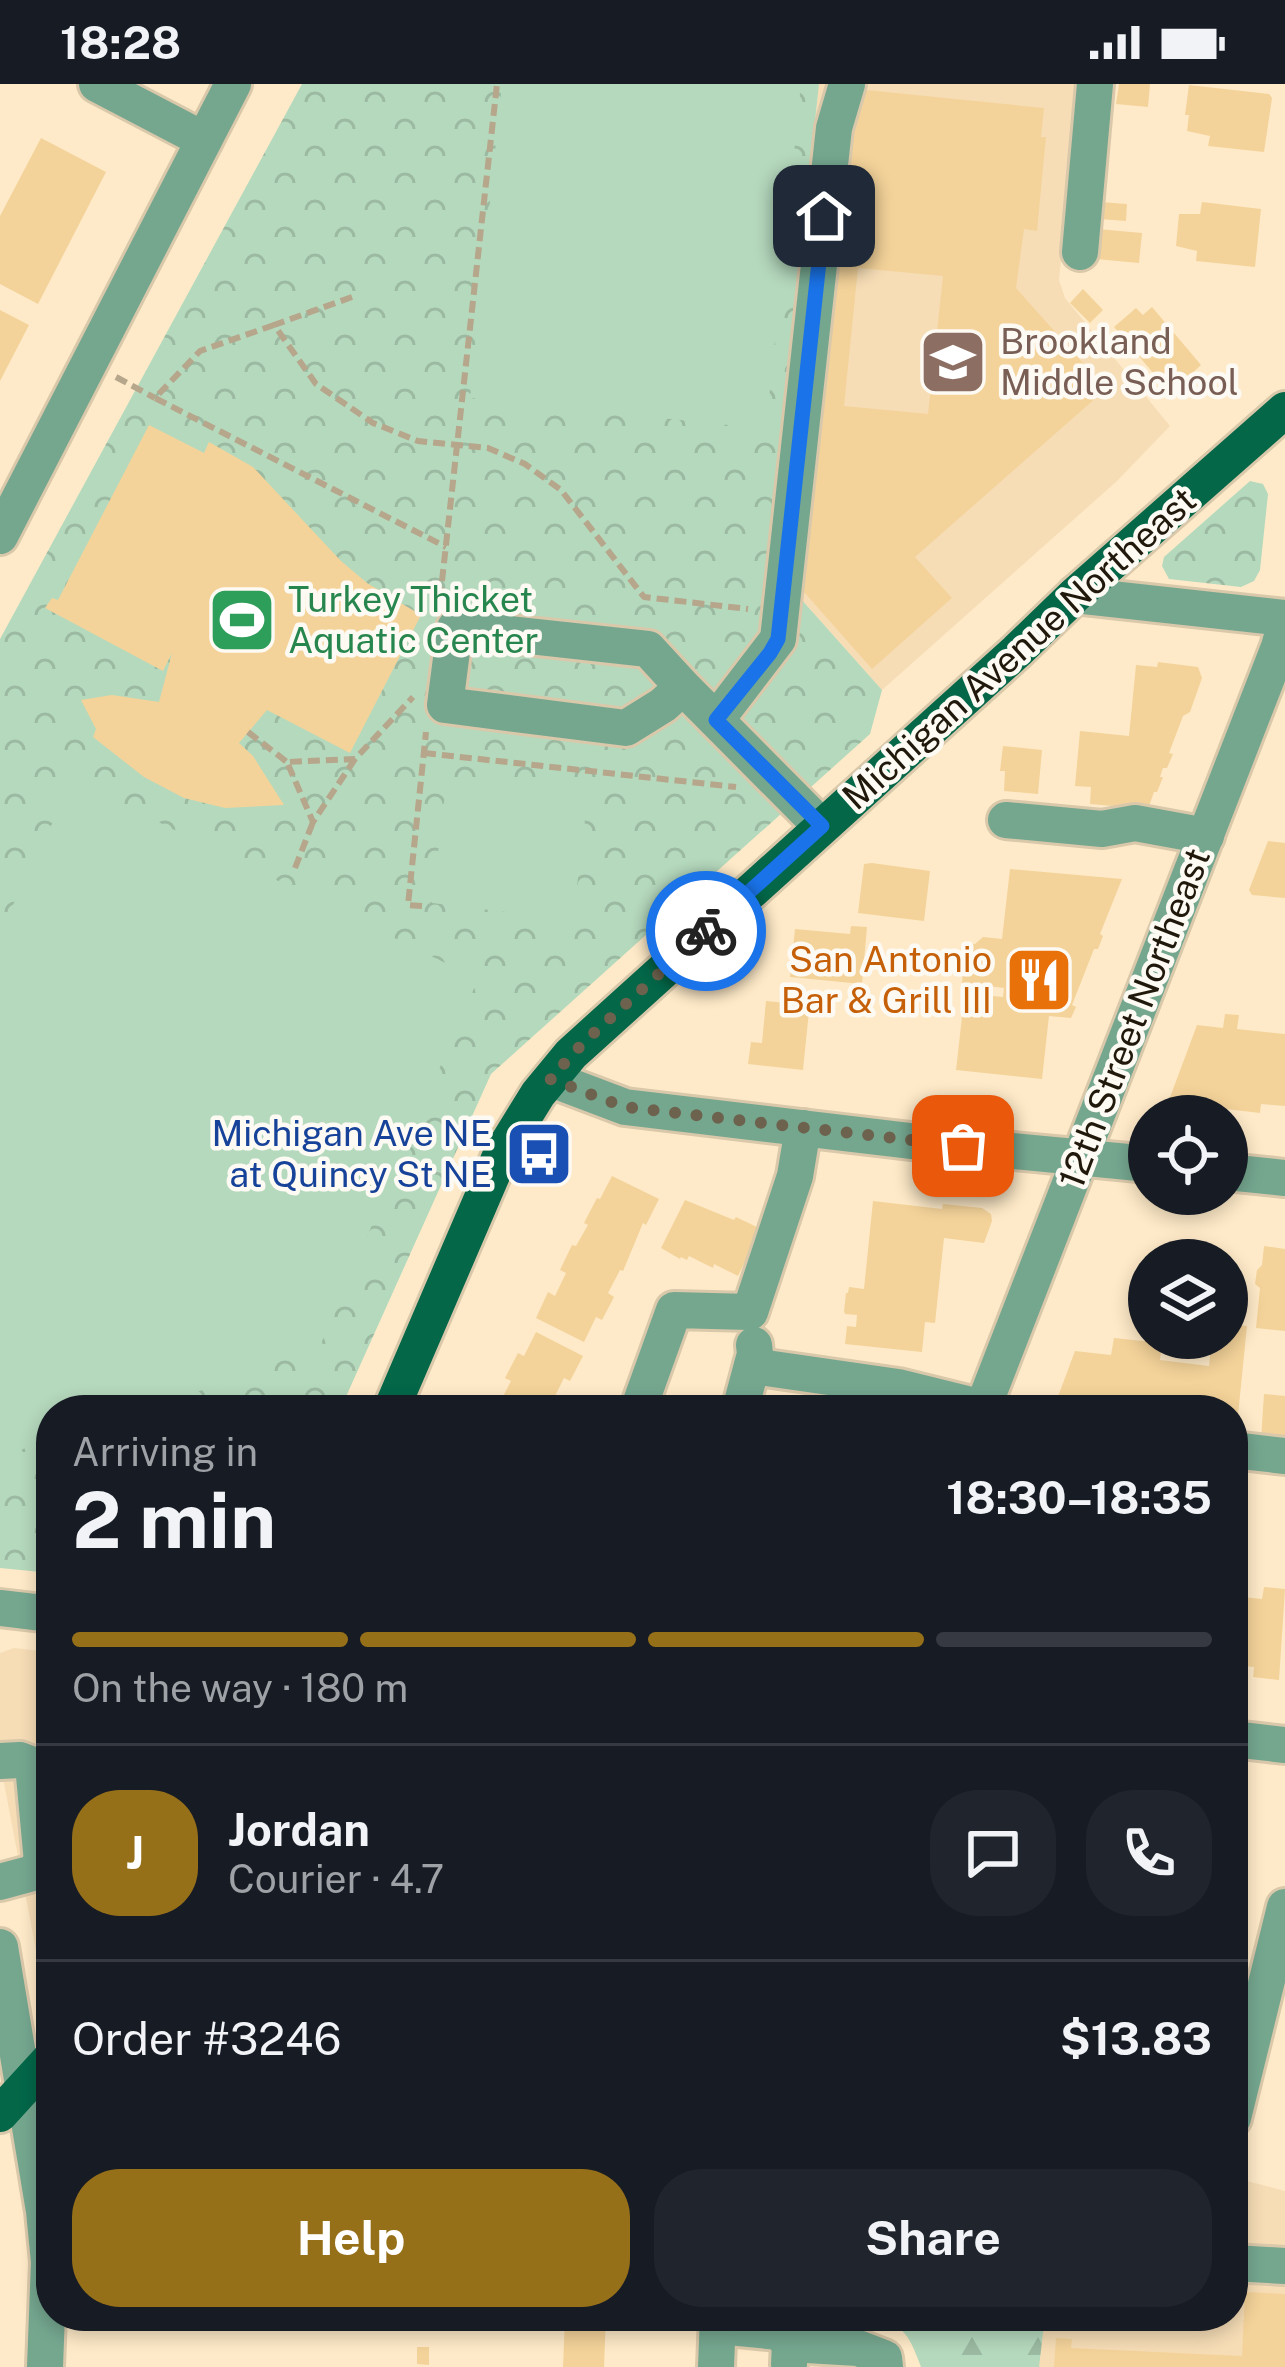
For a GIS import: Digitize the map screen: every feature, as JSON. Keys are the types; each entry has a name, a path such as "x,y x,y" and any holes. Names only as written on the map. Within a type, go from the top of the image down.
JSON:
{"main road":[{"name":"Michigan Avenue Northeast","path":"398,1395 502,1154 550,1079 584,1042 1075,595 1285,410"},
{"path":"12,2100 36,2074"}],"street":[{"path":"98,84 204,140"},
{"path":"0,536 233,84"},
{"path":"716,720 778,639 834,128 847,84"},
{"path":"1080,253 1095,84"},
{"path":"1075,595 1285,621"},
{"name":"12th Street Northeast","path":"987,1395 1280,647 1285,621"},
{"path":"683,687 626,728 445,705 455,628 648,649 822,826"},
{"path":"1006,820 1102,829 1135,823 1206,836"},
{"path":"550,1079 625,1107 1128,1162"},
{"path":"744,1395 755,1354 750,1312 795,1176 803,1128"},
{"path":"1248,1174 1285,1178"},
{"path":"643,1395 674,1310 750,1312"},
{"path":"752,1366 929,1395"},
{"path":"1248,1452 1285,1456"},
{"path":"0,1609 36,1613"},
{"path":"1248,1740 1285,1744"},
{"path":"28,1767 36,1810"},
{"path":"0,1882 36,1871"},
{"path":"1248,2057 1285,1907"},
{"path":"0,1947 12,2100 36,2188"},
{"path":"1248,2264 1285,2266"},
{"path":"31,2367 43,2331"},
{"path":"45,2367 48,2331"},
{"path":"716,2367 718,2331"},
{"path":"773,2331 779,2332 789,2356 858,2348 884,2357 885,2367"}],"path":[{"path":"438,617 497,84"},
{"path":"155,398 200,351 352,297"},
{"path":"274,325 316,384 373,422 418,440 488,448 524,464 561,490 644,597 782,612"},
{"path":"90,362 446,547"},
{"path":"295,868 313,822 356,759 416,693"},
{"path":"422,906 409,905 428,714"},
{"path":"248,732 287,763 313,822"},
{"path":"424,752 742,788"},
{"path":"287,763 356,759"}],"shaded area":[{"name":"Brookland Middle School","path":"819,84 1079,84 1059,280 1065,298 1170,426 1117,481 882,690 768,562"},
{"path":"14,1648 36,1650 36,1951 0,1762 0,1653"},
{"path":"1248,2181 1285,2191 1285,2367 973,2367 975,2331 1248,2331"}],"green space":[{"path":"302,84 819,84 768,562 882,690 870,734 491,1074 347,1395 36,1395 36,1572 0,1568 0,639"},
{"path":"502,84 801,84 766,429 470,398"},
{"path":"1250,481 1263,484 1268,494 1260,570 1254,581 1241,587 1169,579 1162,566 1164,557"},
{"path":"447,777 588,794 573,920 432,903"},
{"path":"73,780 478,979 320,1346 189,1395 36,1395 36,1445 2,1455 0,932"},
{"path":"902,2331 1043,2331 1039,2367 921,2367"}],"building":[{"path":"1119,84 1150,84 1148,107 1116,104"},
{"path":"1189,85 1269,94 1264,152 1208,146 1210,136 1187,131"},
{"path":"856,89 1044,108 1041,137 1046,137 1037,231 1024,229 1016,288 1106,389 915,557 952,598 872,669 804,592","holes":["858,268 943,276 928,414 844,406"]},
{"path":"41,138 106,172 38,304 0,284 0,216"},
{"path":"1100,202 1127,204 1126,221 1099,219"},
{"path":"1202,202 1261,209 1255,267 1196,261 1197,251 1176,246 1179,214 1200,214"},
{"path":"1098,229 1142,233 1139,263 1096,259"},
{"path":"1083,289 1103,310 1090,323 1070,303"},
{"path":"1152,307 1201,365 1172,392 1114,327 1136,308 1143,315"},
{"path":"0,310 29,325 0,381"},
{"name":"Turkey Thicket Aquatic Center","path":"149,425 204,453 209,442 253,467 341,561 367,583 421,615 350,753 267,710 239,743 253,756 284,805 225,808 184,798 144,777 93,737 96,729 81,700 112,695 159,702 172,653 163,671 45,608 52,598 58,600"},
{"path":"1158,662 1198,667 1202,678 1190,712 1183,716 1157,792 1148,809 1090,804 1091,787 1075,786 1080,731 1129,736 1136,665 1157,667"},
{"path":"1003,746 1042,750 1038,794 1004,791"},
{"path":"1268,841 1285,843 1285,898 1252,895 1249,890"},
{"path":"864,864 930,871 924,921 858,913"},
{"path":"1010,869 1122,879 1071,1018 1049,1016 1042,1079 956,1070 963,1008 991,1011 993,996 1003,997 1004,988 962,983 966,943 975,944 983,937 1002,939"},
{"path":"851,926 867,927 862,984 790,977 795,929 850,934"},
{"path":"894,954 908,955 907,965 892,964"},
{"path":"822,999 833,1000 831,1016 820,1014"},
{"path":"766,1001 797,1004 796,1010 809,1011 803,1070 748,1064 751,1042 762,1043"},
{"path":"1225,1014 1239,1015 1237,1029 1285,1034 1285,1106 1261,1104 1260,1113 1248,1112 1248,1095 1171,1095 1197,1025 1223,1028"},
{"path":"612,1176 659,1199 608,1293 614,1297 602,1320 596,1317 584,1342 536,1318 548,1292 555,1296 566,1273 560,1270"},
{"path":"685,1200 761,1229 738,1276 689,1256 680,1259 661,1248"},
{"path":"873,1201 982,1208 991,1214 984,1243 944,1238 935,1323 925,1322 922,1352 845,1344 847,1326 856,1327 857,1315 845,1314 846,1293 849,1287 864,1289"},
{"path":"1264,1246 1285,1249 1285,1331 1256,1328 1260,1288 1255,1284"},
{"path":"536,1332 583,1356 570,1381 564,1378 556,1395 504,1395 511,1381 505,1378 518,1353 524,1356"},
{"path":"1114,1338 1128,1339 1128,1359 1209,1366 1210,1359 1244,1359 1240,1395 1059,1395 1075,1351 1111,1355"},
{"path":"1264,1394 1285,1396 1285,1441 1261,1439"},
{"path":"1264,1587 1285,1589 1279,1680 1253,1677 1254,1667 1248,1666 1248,1598 1262,1599"},
{"path":"1248,2292 1285,2294 1285,2367 1054,2367 1056,2338 1072,2339 1071,2348 1242,2356 1243,2331 1248,2331"},
{"path":"564,2331 605,2331 604,2367 563,2367"},
{"path":"417,2347 429,2347 429,2365 417,2364"}],"way so far":[{"path":"706,931 571,1054 550,1079 625,1107 963,1146"}],"place":[{"name":"Brookland Middle School","path":"953,362"},
{"name":"Turkey Thicket Aquatic Center","path":"242,620"},
{"name":"San Antonio Bar & Grill III","path":"1039,980"},
{"name":"Michigan Ave NE at Quincy St NE","path":"539,1154"}],"route":[{"path":"706,931 822,826 716,720 778,639 824,216"}]}
